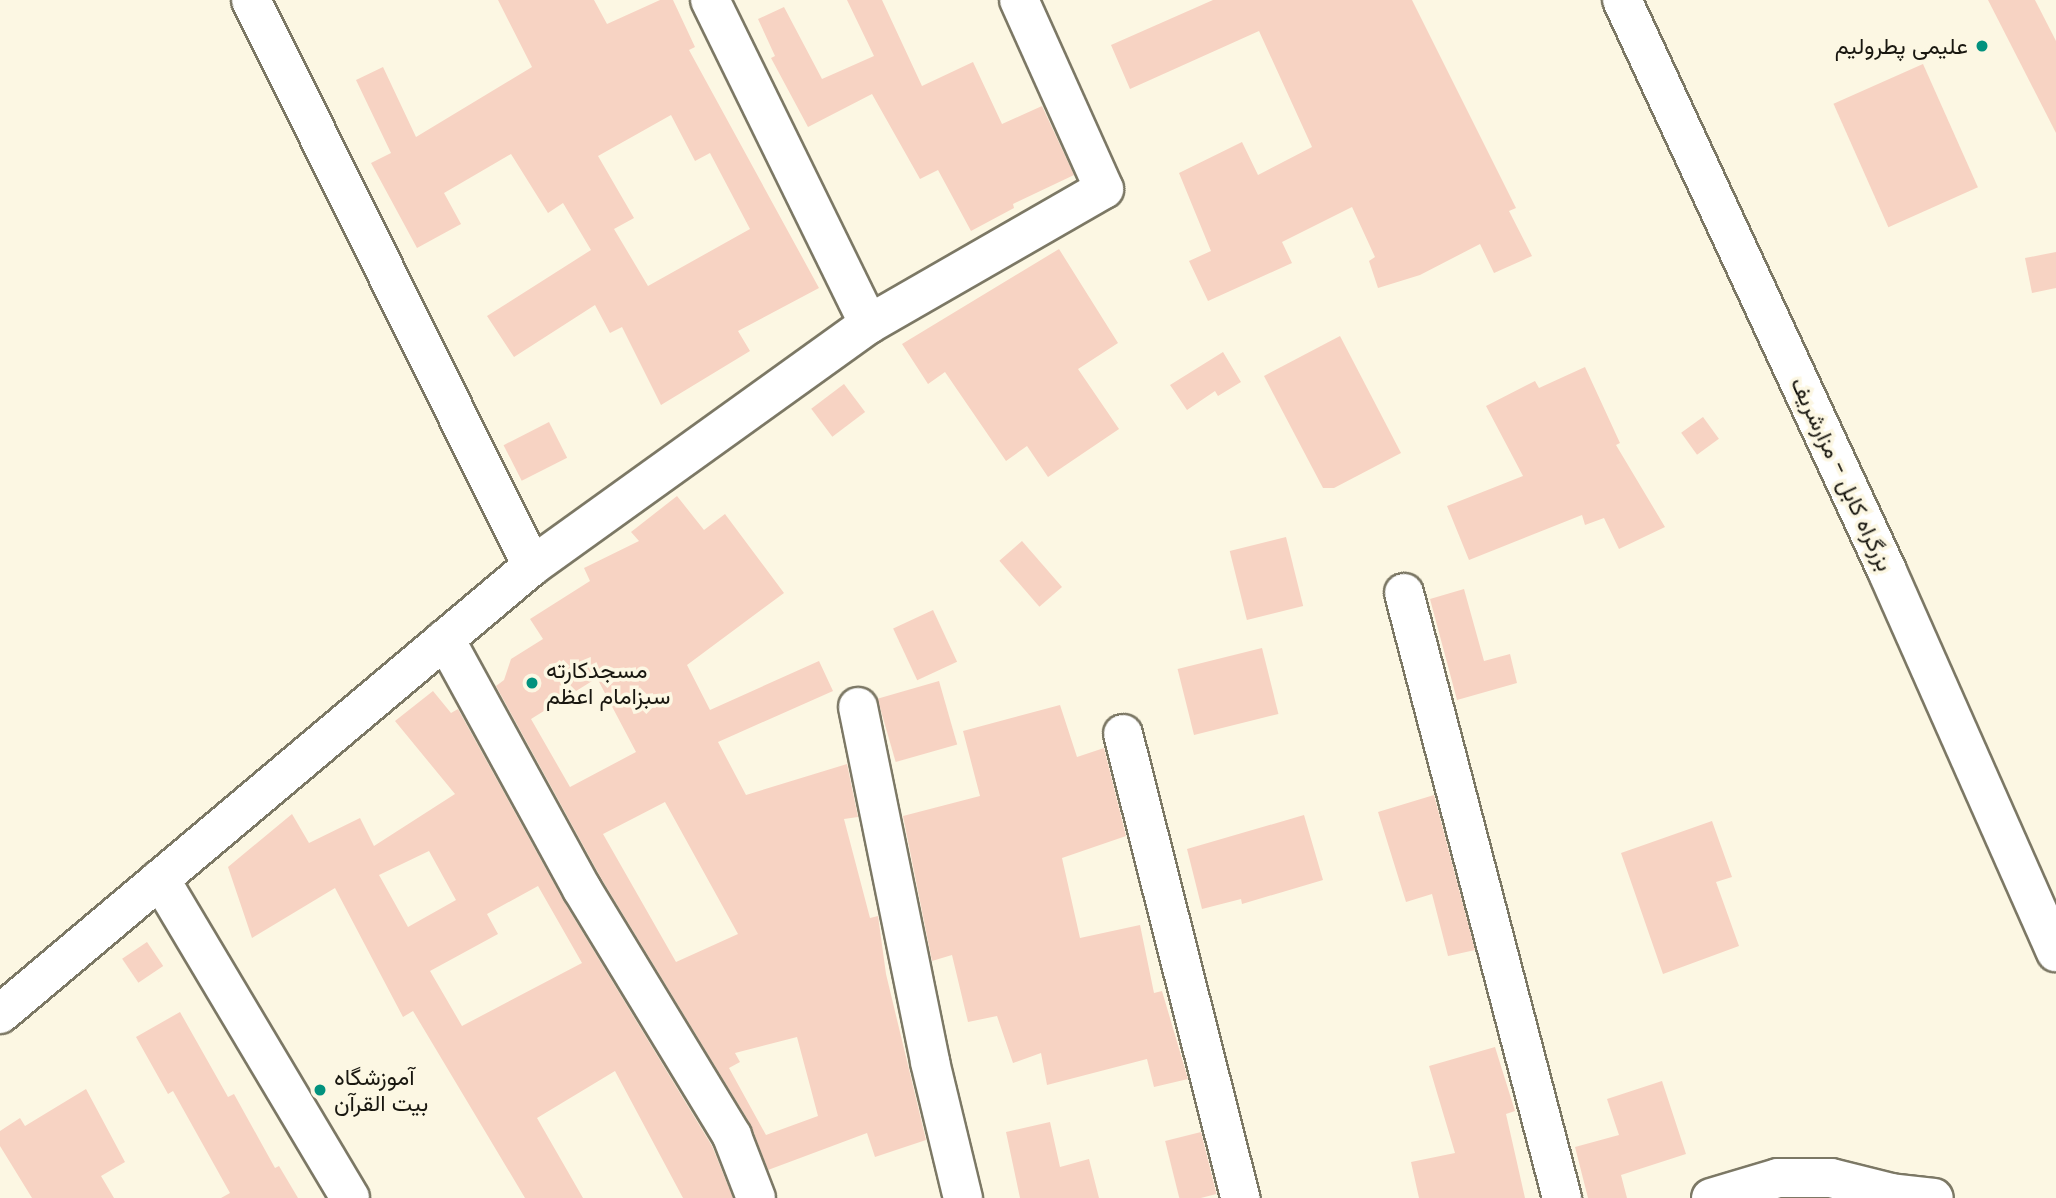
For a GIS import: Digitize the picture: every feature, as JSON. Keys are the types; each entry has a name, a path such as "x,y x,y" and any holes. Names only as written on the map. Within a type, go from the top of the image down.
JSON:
{"main road":[{"path":"251,0 531,566"},
{"path":"710,0 869,324"},
{"path":"0,1014 531,566 869,324 1104,189 1019,0"},
{"name":"بزرگراه کابل - مزارشریف","path":"1622,0 1887,571 2056,952"},
{"path":"1404,593 1562,1198"},
{"path":"445,639 582,889 732,1136 756,1198"},
{"path":"859,707 930,1062 963,1198"},
{"path":"1123,734 1240,1198"},
{"path":"160,879 349,1198"},
{"path":"1712,1198 1778,1178 1818,1178 1934,1198"}],"building":[{"path":"498,0 594,0 607,24 660,0 673,0 695,47 689,50 819,288 738,331 750,351 661,405 622,327 610,333 595,305 514,357 487,316 591,250 563,203 548,213 511,154 444,193 461,224 417,248 371,163 391,153 356,80 383,67 416,137 532,67","holes":["671,115 695,161 710,153 750,229 648,286 614,229 634,218 598,156"]},
{"path":"847,0 882,0 922,86 973,62 1002,124 1042,106 1074,175 1013,204 1014,208 971,231 938,170 920,179 872,94 808,127 771,58 775,56 758,19 784,7 822,79 874,56"},
{"path":"1213,0 1412,0 1516,208 1509,211 1532,256 1494,273 1480,244 1420,275 1378,288 1369,261 1375,257 1352,207 1282,242 1292,263 1208,301 1189,261 1211,251 1179,173 1242,142 1258,175 1312,147 1259,31 1130,89 1111,45"},
{"path":"1988,0 2035,0 2056,41 2056,133"},
{"path":"1923,64 1978,187 1888,227 1833,104"},
{"path":"1059,249 1118,343 1078,369 1119,429 1048,477 1027,446 1006,461 945,372 928,384 902,344"},
{"path":"2056,252 2056,288 2032,293 2025,258"},
{"path":"1340,336 1401,453 1334,488 1323,488 1264,376"},
{"path":"1223,352 1241,382 1218,396 1215,391 1187,410 1170,385"},
{"path":"1585,367 1620,443 1616,445 1665,527 1619,549 1604,518 1585,525 1582,515 1469,560 1447,506 1523,476 1486,406 1535,381 1539,388"},
{"path":"844,384 865,412 832,437 811,409"},
{"path":"1703,417 1719,439 1697,455 1681,433"},
{"path":"549,422 567,458 522,481 504,445"},
{"path":"677,496 704,530 725,514 784,593 687,665 710,710 819,661 833,691 718,742 746,795 847,764 858,817 844,819 870,918 878,916 886,974 926,1140 875,1157 867,1133 768,1170 751,1125 601,878 496,686 504,680 511,659 543,639 530,619 590,581 584,568 639,541 631,532","holes":["597,678 636,752 570,787 531,719","665,802 738,934 676,962 603,834","797,1037 818,1116 766,1135 729,1068 740,1062 735,1053"]},
{"path":"1286,537 1303,606 1247,620 1230,551"},
{"path":"1022,541 1062,587 1039,607 999,561"},
{"path":"1464,589 1484,661 1510,654 1517,683 1457,700 1430,599"},
{"path":"933,610 957,662 917,680 893,629"},
{"path":"1262,648 1278,714 1194,735 1178,669"},
{"path":"939,681 957,744 896,762 877,699"},
{"path":"433,691 451,713 458,709 563,900 712,1146 733,1198 683,1198 615,1071 537,1118 583,1198 525,1198 413,1011 403,1017 335,888 252,938 228,867 292,814 309,843 360,818 374,846 455,794 395,721","holes":["429,851 456,900 408,927 379,875","538,886 582,963 462,1026 430,971 498,934 487,914"]},
{"path":"1060,705 1077,757 1104,748 1126,836 1062,858 1080,938 1140,925 1154,993 1162,991 1188,1079 1154,1087 1147,1059 1047,1085 1041,1053 1013,1063 997,1016 968,1022 952,955 932,961 903,816 980,796 963,731"},
{"path":"1434,795 1475,950 1448,956 1432,894 1406,902 1378,812"},
{"path":"1304,815 1323,880 1242,904 1241,899 1202,909 1187,849"},
{"path":"1712,821 1732,877 1716,882 1739,946 1663,974 1621,853"},
{"path":"147,942 163,966 138,983 122,959"},
{"path":"180,1012 228,1097 234,1094 275,1168 279,1166 298,1198 221,1198 230,1193 173,1091 168,1094 136,1037"},
{"path":"1495,1047 1515,1111 1506,1114 1525,1198 1419,1198 1411,1162 1455,1153 1429,1066"},
{"path":"1662,1081 1686,1154 1621,1175 1627,1198 1588,1198 1575,1147 1619,1135 1607,1099"},
{"path":"86,1089 125,1162 101,1176 114,1198 32,1198 0,1146 0,1131 20,1118 25,1126"},
{"path":"1050,1122 1060,1167 1089,1159 1099,1198 1020,1198 1006,1132"},
{"path":"1201,1132 1216,1194 1201,1198 1179,1198 1165,1141"}],"place":[{"name":"علیمی پطرولیم","path":"1982,46"},
{"name":"مسجدکارته سبزامام اعظم","path":"532,683"},
{"name":"آموزشگاه بیت القرآن","path":"320,1090"}]}
